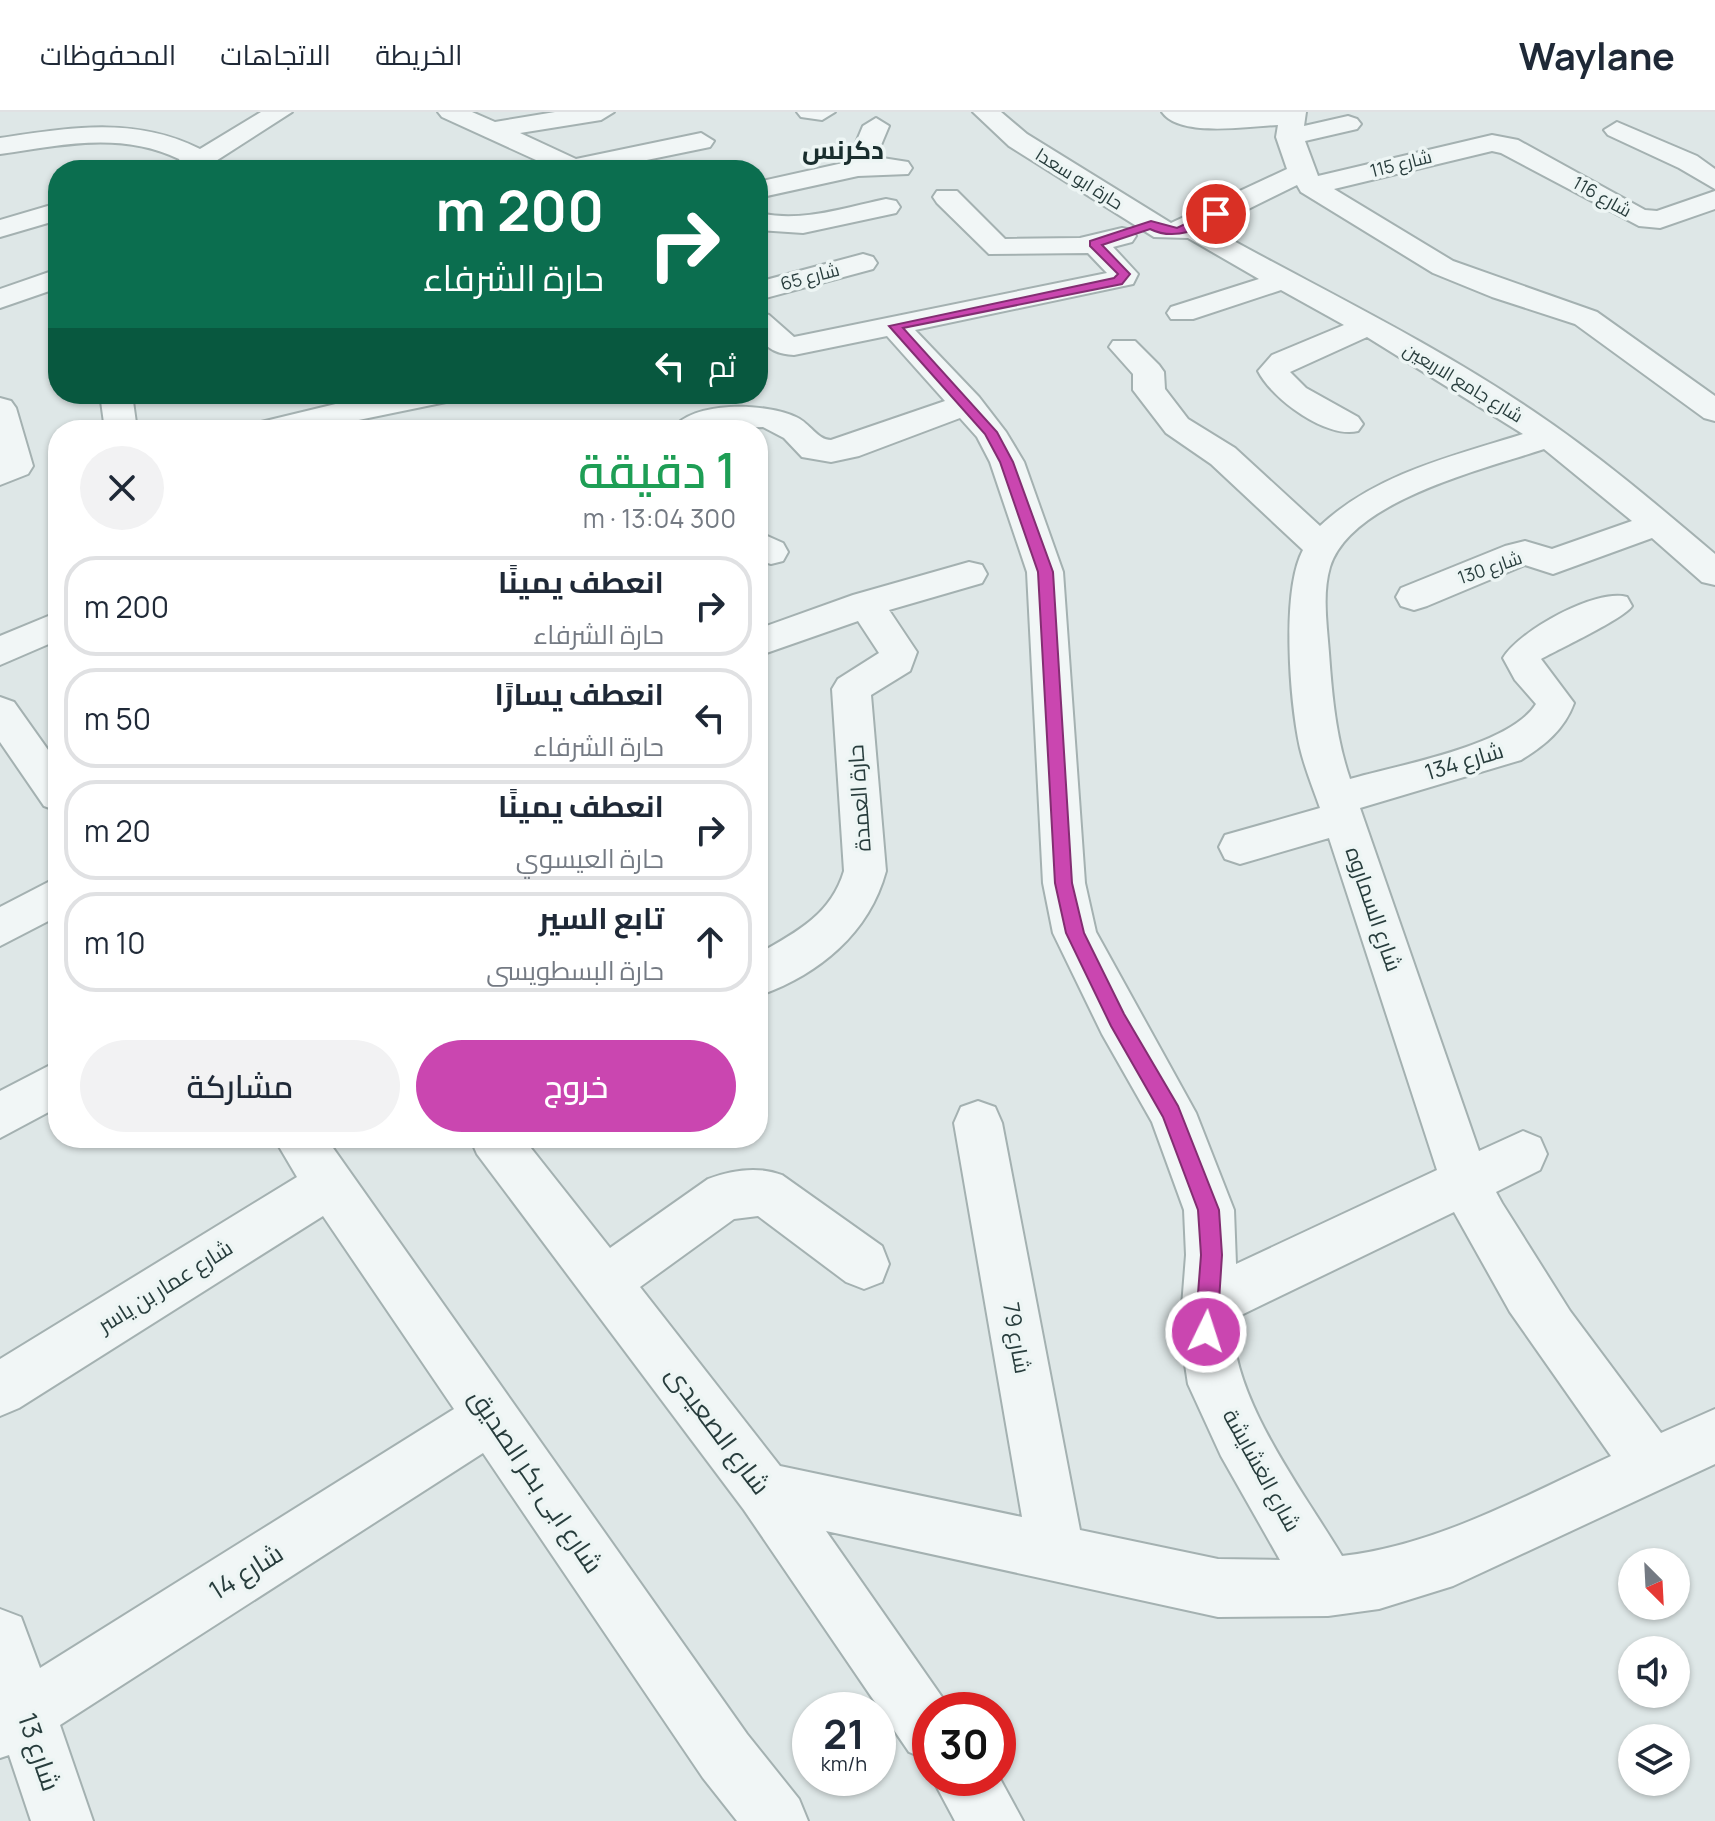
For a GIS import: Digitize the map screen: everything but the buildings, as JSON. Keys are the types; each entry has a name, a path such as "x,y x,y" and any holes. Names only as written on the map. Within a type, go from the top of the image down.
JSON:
{"street":[{"path":"205,160 279,112"},
{"path":"451,112 502,123 601,112"},
{"path":"810,112 822,112"},
{"name":"حارة ابو سعدا","path":"986,112 1018,140 1151,224 1164,231 1184,229"},
{"path":"1175,112 1195,121 1244,114 1291,122 1348,124"},
{"path":"1291,122 1306,180 1443,267 1502,291 1586,318 1715,411"},
{"path":"502,123 564,160"},
{"path":"0,146 152,126 191,160"},
{"path":"869,167 863,157 876,126"},
{"path":"1617,130 1688,162 1715,181"},
{"path":"612,160 701,141"},
{"name":"شارع 115","path":"1184,229 1306,180 1492,143"},
{"name":"شارع 116","path":"1492,143 1509,146 1639,218 1660,220 1715,199"},
{"path":"664,148 674,160"},
{"path":"1688,162 1715,153"},
{"path":"768,188 869,167 899,168"},
{"path":"947,197 988,241 999,248 1044,249 1094,243 1151,224"},
{"path":"768,225 787,226 886,207"},
{"path":"0,229 48,214"},
{"name":"شارع جامع الاربعين","path":"1184,229 1444,369 1548,437 1657,524 1707,559"},
{"path":"768,331 782,345 794,346 1123,278 1124,274 1094,243"},
{"name":"شارع 65","path":"768,288 863,263"},
{"path":"1182,313 1281,281"},
{"path":"0,299 48,282"},
{"name":"شارع الغشايشة","path":"895,326 990,432 1007,462 1045,572 1064,883 1075,933 1118,1020 1172,1113 1209,1210 1206,1332 1215,1384 1240,1437 1328,1587"},
{"path":"1347,424 1290,390 1277,380 1274,371 1283,362 1365,327"},
{"path":"1124,347 1148,372 1149,390 1177,426 1223,456 1322,548"},
{"path":"302,420 356,404"},
{"path":"715,420 734,416 763,418 789,426 808,448 827,452 847,449 968,404"},
{"path":"0,408 16,466 0,474"},
{"name":"شارع السماروه","path":"1548,437 1385,494 1352,512 1322,548 1313,564 1308,597 1313,713 1320,749 1465,1182 1489,1234 1532,1301 1653,1467"},
{"name":"شارع 130","path":"1414,597 1517,555 1525,553 1553,562 1657,524"},
{"path":"768,639 866,604 969,574"},
{"name":"حارة العمدة","path":"768,971 828,934 849,915 861,894 865,871 851,689 891,666 897,661 898,652 866,604"},
{"name":"شارع 134","path":"1340,809 1507,749 1526,737 1551,714 1555,703 1549,689 1525,669 1522,658 1528,650 1582,619 1614,606"},
{"path":"0,651 48,629"},
{"path":"0,712 13,756 48,786"},
{"path":"1240,847 1340,809"},
{"path":"0,928 48,901"},
{"path":"0,1116 48,1088"},
{"name":"شارع 79","path":"978,1123 1056,1553"},
{"name":"شارع ابى بكر الصديق","path":"305,1148 725,1756 777,1821"},
{"name":"شارع الصعيدى","path":"503,1148 764,1490 912,1705"},
{"path":"1208,1304 1523,1154"},
{"name":"شارع عمار بن ياسر","path":"0,1389 330,1184"},
{"path":"605,1282 725,1196 746,1193 765,1192 864,1264"},
{"name":"شارع 14","path":"13,1720 492,1416"},
{"path":"764,1490 1218,1588 1328,1587 1379,1580 1453,1558 1715,1436"},
{"name":"شارع 13","path":"0,1638 13,1720 62,1821"},
{"path":"975,1796 992,1821"}],"district":[{"name":"دكرنس","path":"843,150"}],"route":[{"path":"1206,1332 1211,1255 1209,1210 1172,1113 1118,1020 1075,933 1064,883 1045,572 1007,462 990,432 895,326 1118,281 1124,274 1094,243 1114,239 1151,224 1164,231 1179,232 1216,214"}]}
